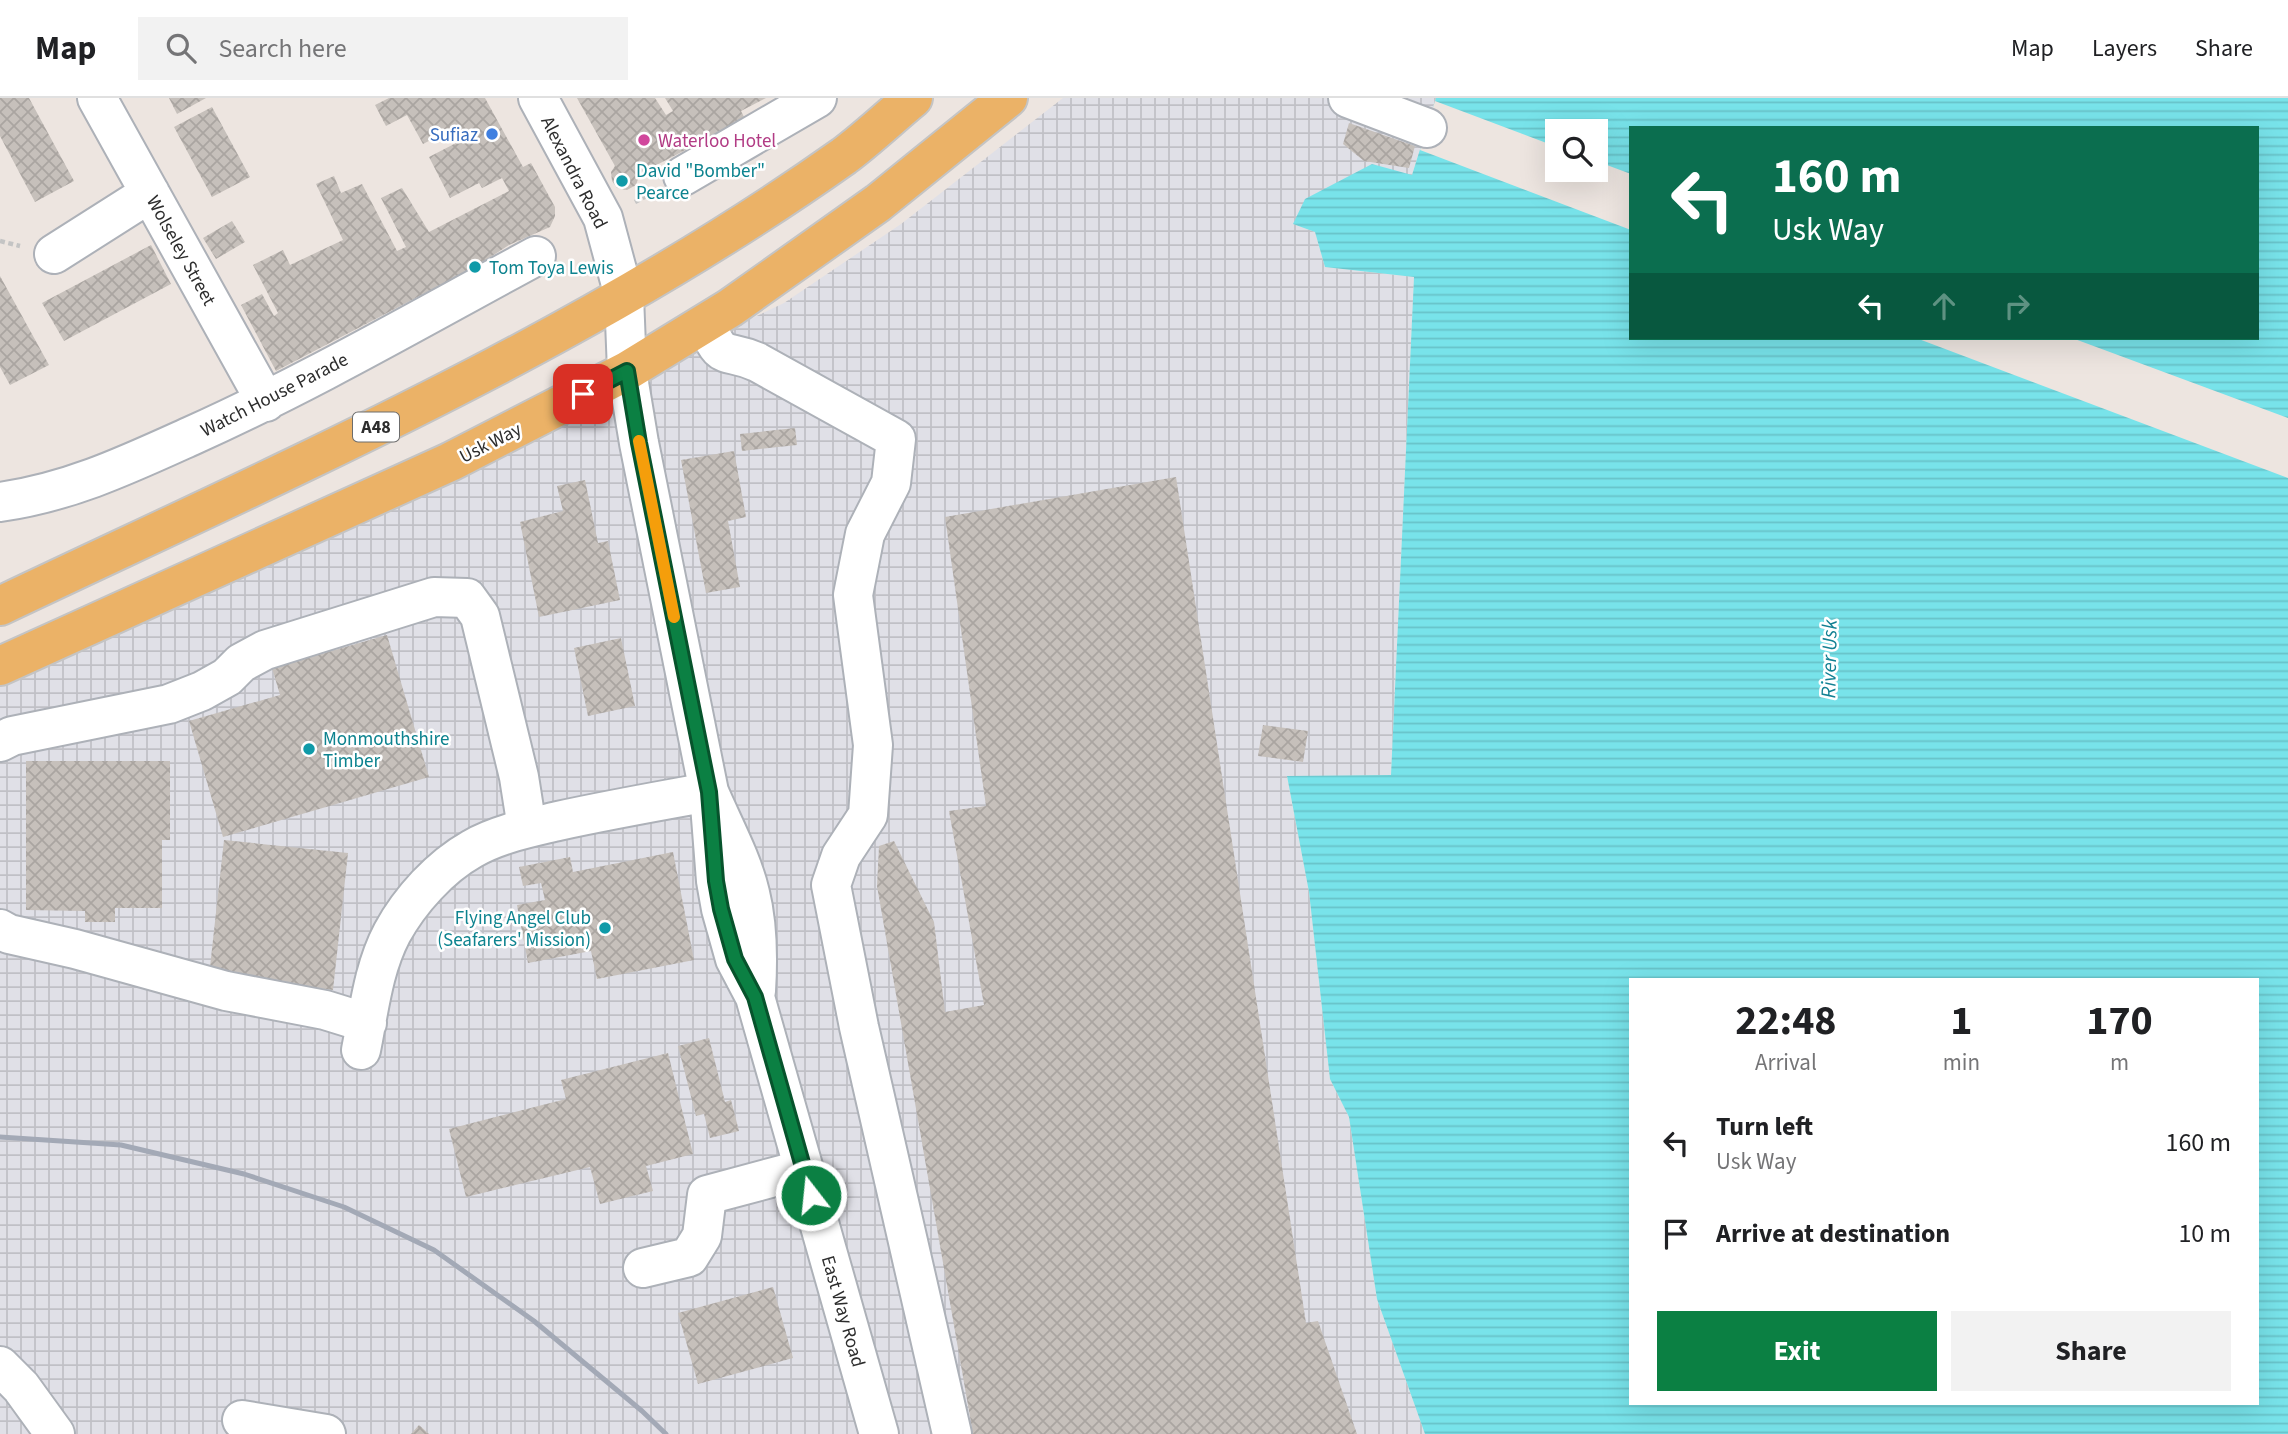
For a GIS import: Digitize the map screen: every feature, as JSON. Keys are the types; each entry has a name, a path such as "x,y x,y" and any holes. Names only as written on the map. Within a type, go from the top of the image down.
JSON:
{"main road":[{"name":"A48","path":"0,606 425,404 624,296 845,155 913,98"},
{"name":"Usk Way","path":"0,666 450,462 627,371 706,324 878,203 1008,98"}],"street":[{"name":"Wolseley Street","path":"97,98 266,402"},
{"name":"Alexandra Road","path":"538,98 603,218 624,296 627,371"},
{"path":"683,176 817,98"},
{"path":"1348,98 1427,128"},
{"path":"54,254 150,193"},
{"name":"Watch House Parade","path":"0,502 38,497 113,472 266,402 536,256"},
{"path":"706,324 715,345 725,354 742,356 757,362 896,439 891,483 865,534 853,595 873,745 869,815 841,856 831,885 859,1027 952,1434"},
{"name":"East Way Road","path":"627,371 709,792 716,881 727,936 735,959 755,997 879,1434"},
{"path":"0,743 12,736 169,704 210,687 227,677 241,663 265,650 434,597 467,598 481,616 519,777 527,828"},
{"path":"0,929 9,934 75,949 226,991 325,1010 364,1037 376,973 392,933 411,904 438,874 472,849 527,828 709,792"},
{"path":"643,1268 689,1257 702,1236 707,1195 804,1169"},
{"path":"0,1366 21,1387 55,1434"},
{"path":"242,1420 326,1434"}],"shaded area":[{"path":"1063,98 1436,98 1412,175 1293,224 1315,232 1325,267 1414,277 1391,775 1287,777 1309,892 1330,1079 1349,1117 1377,1299 1425,1434 0,1434 0,667 450,462 784,303 901,224"}],"water":[{"name":"River Usk","path":"1436,98 2288,98 2288,1434 1425,1434 1377,1299 1349,1117 1330,1079 1309,892 1287,776 1391,775 1414,277 1325,267 1315,232 1293,224 1305,199 1372,164 1412,175"}],"pier":[{"path":"1435,101 1545,142 1545,182 1608,182 1608,165 1629,173 1629,229 1420,150"},
{"path":"1921,340 2077,340 2288,418 2288,478"}],"building":[{"path":"0,98 29,98 74,181 35,202 0,136"},
{"path":"169,98 206,98 177,114"},
{"path":"389,98 485,98 523,167 531,163 555,207 555,216 550,227 509,245 475,267 276,371 241,305 262,294 274,316 278,313 253,265 283,250 290,265 343,240 316,184 334,176 341,193 362,184 397,251 406,247 381,198 402,188 429,232 509,191 502,178 482,188 479,183 450,198 429,157 458,142 452,129 423,144 407,115 386,126 375,105"},
{"path":"577,98 655,98 666,115 673,111 665,98 766,98 741,111 745,119 645,171 639,176 636,185 627,190 617,188 612,181 611,172 615,166"},
{"path":"212,107 250,177 212,197 174,127"},
{"path":"1349,123 1415,146 1409,168 1364,161 1343,144"},
{"path":"232,221 245,242 216,259 203,238"},
{"path":"151,245 171,284 64,341 42,303"},
{"path":"0,276 49,365 10,385 0,367"},
{"path":"795,428 797,445 742,451 740,434"},
{"path":"734,451 746,517 728,521 740,587 706,593 681,460"},
{"path":"1176,477 1306,1323 1318,1321 1357,1434 973,1434 877,886 879,846 894,841 934,922 945,1012 984,1005 949,811 986,806 945,517"},
{"path":"585,480 598,543 608,541 620,600 539,617 520,522 563,511 557,486"},
{"name":"Monmouthshire Timber","path":"387,635 429,777 223,837 189,721 280,695 272,668"},
{"path":"621,638 635,706 588,716 574,648"},
{"path":"1263,725 1308,731 1303,762 1258,756"},
{"path":"26,761 170,761 170,840 162,840 162,908 115,908 115,922 85,922 85,911 26,910"},
{"path":"224,840 348,853 333,990 209,976"},
{"name":"Flying Angel Club (Seafarers' Mission)","path":"673,852 694,960 597,979 591,951 528,963 517,905 545,900 541,883 523,886 519,867 570,857 573,872"},
{"path":"709,1038 725,1102 731,1100 739,1131 710,1138 704,1114 696,1116 678,1046"},
{"path":"668,1053 693,1154 646,1166 653,1191 600,1204 590,1167 466,1197 449,1129 566,1099 561,1080"},
{"path":"773,1287 793,1358 698,1384 678,1313"},
{"path":"419,1425 429,1434 411,1434"}],"railway":[{"path":"0,1137 121,1145 244,1174 344,1207 434,1250 534,1321 666,1434"}],"slow traffic":[{"path":"639,441 674,617"}],"place":[{"name":"Sufiaz","path":"492,134"},
{"name":"Waterloo Hotel","path":"644,140"},
{"name":"David \"Bomber\" Pearce","path":"622,181"},
{"name":"Tom Toya Lewis","path":"475,267"},
{"name":"Monmouthshire Timber","path":"309,749"},
{"name":"Flying Angel Club (Seafarers' Mission)","path":"605,928"}],"route":[{"path":"583,394 627,371 709,792 716,881 727,936 735,959 755,997 811,1195"}]}
